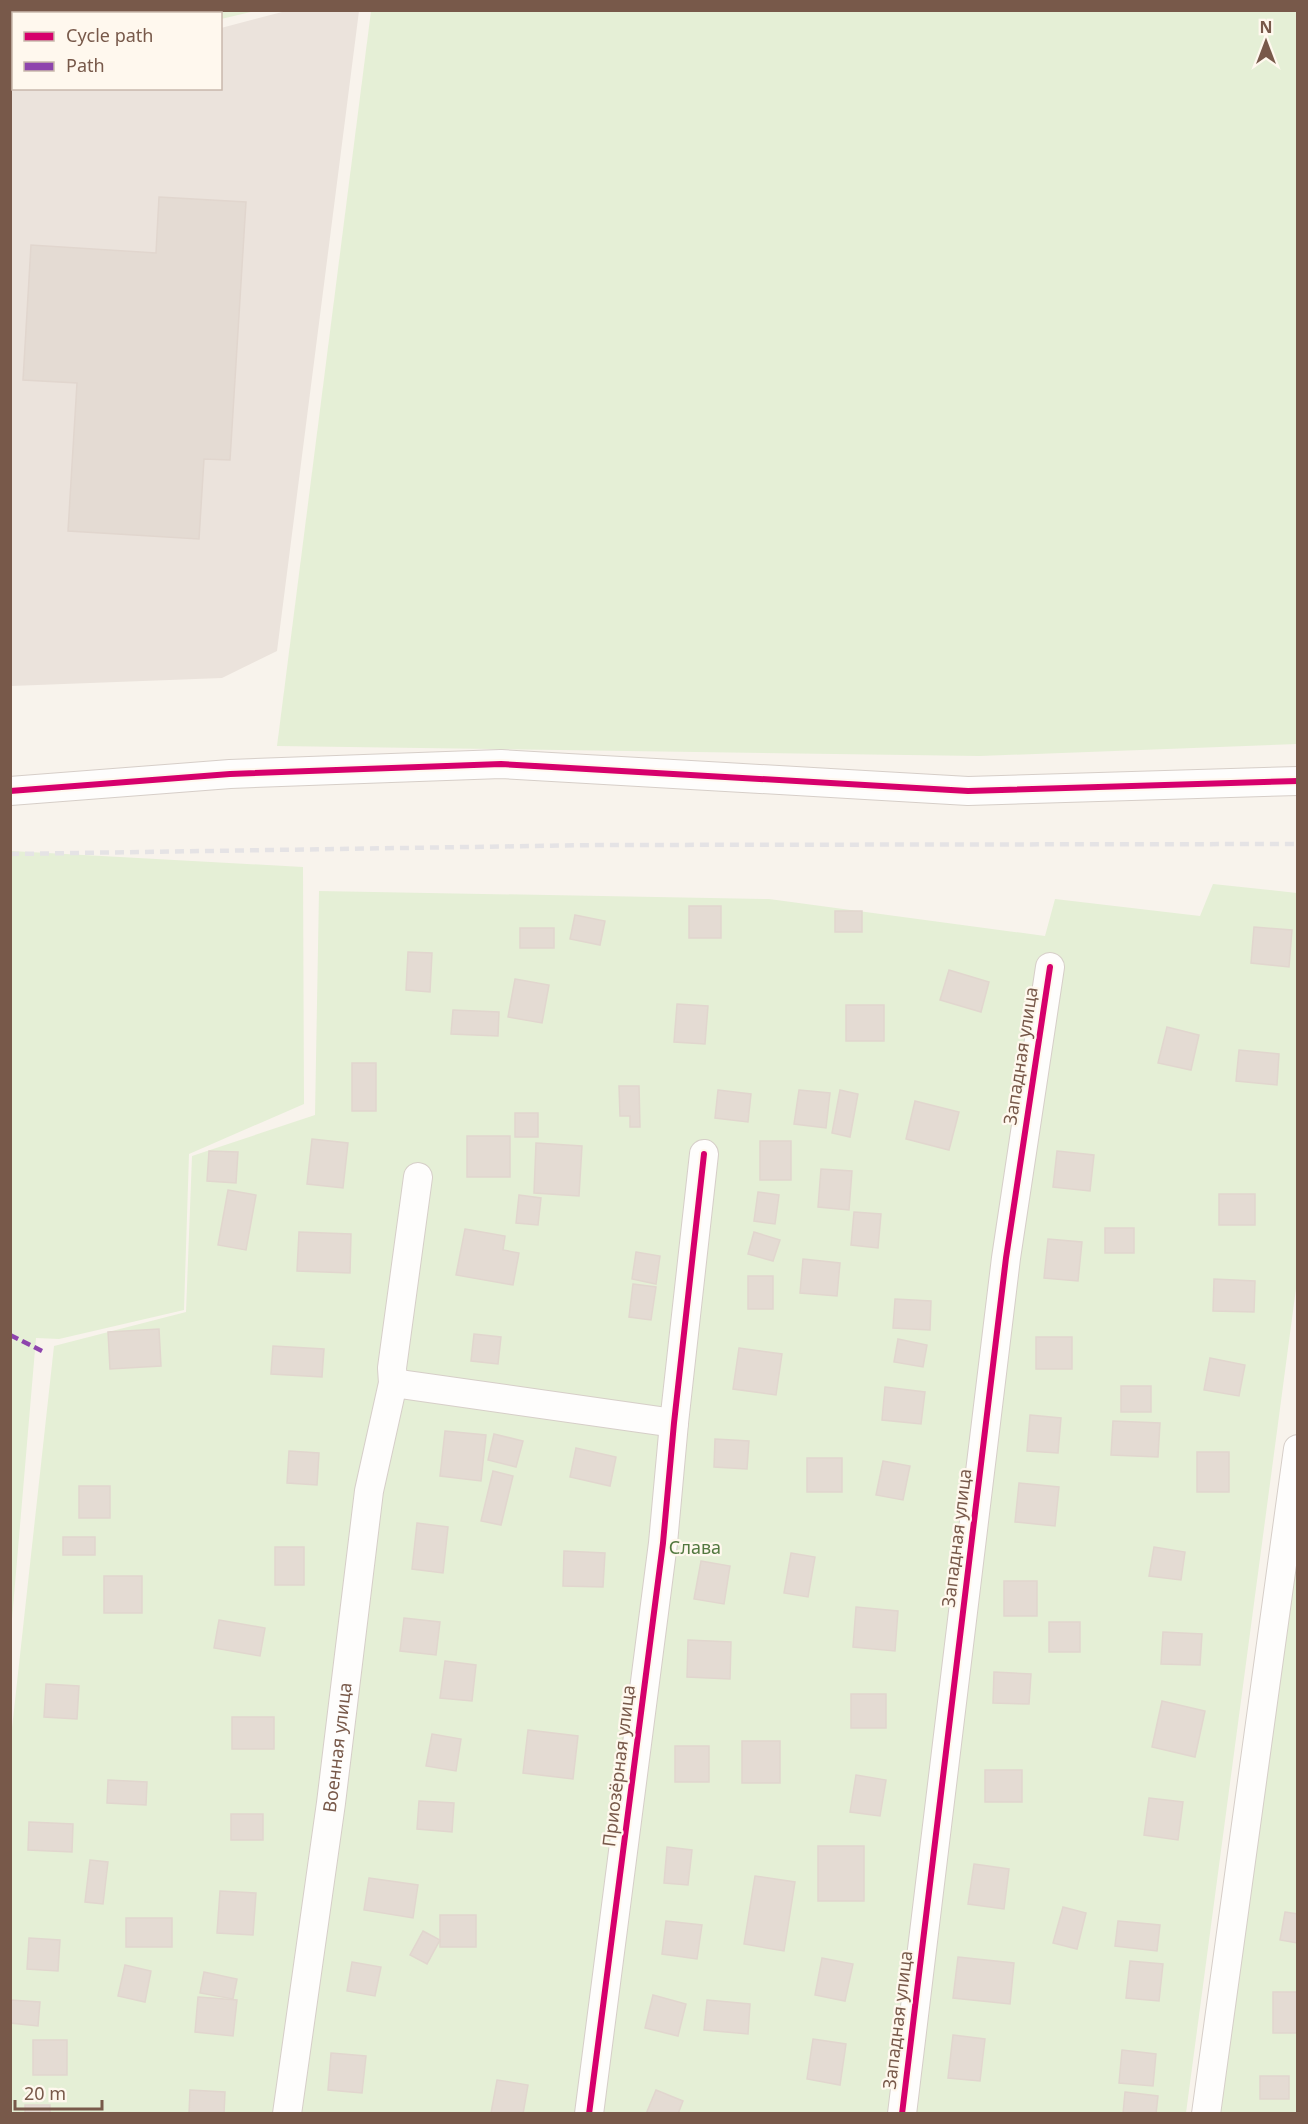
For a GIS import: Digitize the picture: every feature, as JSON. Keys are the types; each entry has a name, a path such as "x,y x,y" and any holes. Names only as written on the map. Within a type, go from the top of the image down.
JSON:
{"street":[{"path":"10,790 230,774 501,764 968,791 1298,781"},
{"name":"Западная улица","path":"902,2114 1006,1258 1050,967"},
{"name":"Приозёрная улица","path":"589,2114 663,1543 704,1154"},
{"name":"Военная улица","path":"287,2114 331,1803 369,1491 393,1383 392,1368 418,1177"},
{"path":"393,1383 674,1423"},
{"path":"1206,2114 1298,1449"}],"shaded area":[{"path":"286,11 359,11 277,651 222,678 11,686 10,66 12,66 12,90 222,90 222,28"}],"green space":[{"path":"11,10 255,10 222,19 222,12 12,12 11,28"},
{"path":"371,11 1297,11 1297,744 980,756 277,746"},
{"path":"11,851 303,867 304,1104 189,1154 184,1310 59,1339 36,1338 11,1631"},
{"name":"Слава","path":"1213,884 1297,893 1297,1281 1186,2113 11,2114 11,1737 54,1346 186,1312 192,1156 315,1115 319,891 769,899 1045,936 1055,899 1200,916"},
{"path":"1297,1494 1297,2113 1220,2113"}],"building":[{"path":"159,197 246,202 230,460 204,459 199,539 68,531 77,383 23,380 31,245 156,253"},
{"path":"689,906 721,906 721,938 689,938"},
{"path":"835,911 862,911 862,932 835,932"},
{"path":"575,915 605,921 600,945 570,939"},
{"path":"1254,927 1292,930 1289,967 1251,963"},
{"path":"520,928 554,928 554,948 520,948"},
{"path":"408,952 432,953 430,992 406,990"},
{"path":"949,970 989,982 981,1012 940,1000"},
{"path":"515,979 549,985 542,1023 508,1017"},
{"path":"677,1004 708,1006 705,1044 674,1042"},
{"path":"846,1005 884,1005 884,1041 846,1041"},
{"path":"453,1010 499,1012 498,1036 451,1034"},
{"path":"1167,1027 1199,1035 1191,1070 1158,1063"},
{"path":"1239,1050 1279,1054 1277,1085 1236,1081"},
{"path":"352,1063 376,1063 376,1111 352,1111"},
{"path":"619,1086 639,1086 640,1127 630,1127 630,1116 620,1116"},
{"path":"718,1090 751,1094 748,1122 715,1118"},
{"path":"799,1090 830,1093 826,1128 794,1124"},
{"path":"840,1090 858,1094 850,1137 832,1133"},
{"path":"915,1101 959,1112 949,1150 906,1139"},
{"path":"515,1113 538,1113 538,1137 515,1137"},
{"path":"467,1136 510,1136 510,1177 467,1177"},
{"path":"312,1139 348,1143 343,1188 307,1184"},
{"path":"760,1141 791,1141 791,1180 760,1180"},
{"path":"536,1143 582,1146 579,1196 534,1193"},
{"path":"209,1151 238,1152 236,1183 207,1181"},
{"path":"1057,1151 1094,1155 1090,1191 1053,1187"},
{"path":"821,1169 852,1171 849,1210 818,1207"},
{"path":"228,1190 256,1195 246,1250 218,1245"},
{"path":"758,1192 779,1195 775,1224 754,1221"},
{"path":"1219,1194 1255,1194 1255,1225 1219,1225"},
{"path":"519,1195 541,1198 538,1225 516,1223"},
{"path":"854,1212 881,1214 878,1248 851,1245"},
{"path":"1105,1228 1134,1228 1134,1253 1105,1253"},
{"path":"465,1229 505,1236 503,1250 519,1253 513,1285 456,1275"},
{"path":"299,1232 351,1234 350,1273 297,1271"},
{"path":"754,1232 780,1240 773,1261 748,1254"},
{"path":"1048,1239 1082,1242 1078,1281 1044,1278"},
{"path":"636,1252 660,1256 656,1284 632,1279"},
{"path":"803,1259 840,1263 837,1296 800,1293"},
{"path":"748,1276 773,1276 773,1309 748,1309"},
{"path":"1214,1279 1255,1281 1254,1312 1213,1311"},
{"path":"633,1284 656,1287 651,1320 629,1317"},
{"path":"895,1299 931,1301 930,1330 893,1328"},
{"path":"159,1329 161,1366 110,1369 108,1332"},
{"path":"474,1334 501,1337 498,1364 471,1361"},
{"path":"1036,1337 1072,1337 1072,1369 1036,1369"},
{"path":"898,1339 927,1345 923,1367 894,1362"},
{"path":"273,1346 324,1349 322,1377 271,1374"},
{"path":"739,1348 782,1354 776,1395 733,1389"},
{"path":"1210,1358 1245,1365 1239,1396 1204,1390"},
{"path":"1121,1386 1151,1386 1151,1412 1121,1412"},
{"path":"885,1387 925,1392 921,1424 882,1420"},
{"path":"1030,1415 1061,1418 1058,1453 1027,1451"},
{"path":"1113,1421 1160,1423 1158,1457 1111,1455"},
{"path":"445,1431 486,1435 481,1481 440,1476"},
{"path":"494,1434 523,1441 516,1467 488,1460"},
{"path":"715,1439 749,1441 747,1469 714,1467"},
{"path":"576,1448 616,1457 610,1486 570,1477"},
{"path":"289,1451 319,1453 317,1485 287,1483"},
{"path":"1197,1452 1229,1452 1229,1492 1197,1492"},
{"path":"807,1458 842,1458 842,1492 807,1492"},
{"path":"883,1461 910,1466 903,1500 876,1495"},
{"path":"493,1471 513,1476 501,1525 481,1521"},
{"path":"1019,1483 1059,1487 1055,1526 1015,1522"},
{"path":"79,1486 110,1486 110,1518 79,1518"},
{"path":"417,1523 448,1527 443,1573 412,1569"},
{"path":"63,1537 95,1537 95,1555 63,1555"},
{"path":"275,1547 304,1547 304,1585 275,1585"},
{"path":"1154,1547 1185,1552 1181,1580 1149,1576"},
{"path":"564,1551 605,1553 603,1587 563,1586"},
{"path":"791,1553 815,1557 808,1597 784,1593"},
{"path":"701,1561 730,1566 724,1604 694,1599"},
{"path":"104,1576 142,1576 142,1613 104,1613"},
{"path":"1004,1581 1037,1581 1037,1616 1004,1616"},
{"path":"856,1607 898,1611 895,1651 853,1647"},
{"path":"404,1618 440,1622 436,1655 400,1651"},
{"path":"219,1620 265,1628 260,1656 214,1648"},
{"path":"1049,1622 1080,1622 1080,1652 1049,1652"},
{"path":"1163,1632 1202,1634 1200,1665 1161,1664"},
{"path":"688,1640 731,1642 730,1679 687,1677"},
{"path":"445,1661 476,1665 472,1701 440,1698"},
{"path":"994,1672 1031,1674 1029,1704 993,1703"},
{"path":"46,1684 79,1686 77,1719 44,1717"},
{"path":"851,1694 886,1694 886,1728 851,1728"},
{"path":"1162,1701 1205,1711 1195,1757 1152,1747"},
{"path":"232,1717 274,1717 274,1749 232,1749"},
{"path":"528,1730 578,1736 573,1779 523,1773"},
{"path":"432,1734 461,1739 456,1771 426,1766"},
{"path":"742,1741 780,1741 780,1783 742,1783"},
{"path":"675,1746 709,1746 709,1782 675,1782"},
{"path":"985,1770 1022,1770 1022,1802 985,1802"},
{"path":"856,1775 886,1780 880,1816 850,1812"},
{"path":"108,1780 147,1782 146,1805 107,1803"},
{"path":"1149,1798 1183,1802 1178,1840 1144,1835"},
{"path":"419,1801 454,1803 452,1832 417,1829"},
{"path":"231,1814 263,1814 263,1840 231,1840"},
{"path":"29,1822 73,1824 72,1852 28,1850"},
{"path":"818,1846 864,1846 864,1901 818,1901"},
{"path":"667,1847 692,1850 688,1885 664,1883"},
{"path":"90,1860 108,1862 103,1904 85,1902"},
{"path":"974,1864 1009,1869 1004,1909 968,1904"},
{"path":"755,1876 795,1882 784,1951 744,1944"},
{"path":"369,1878 418,1885 413,1918 364,1910"},
{"path":"220,1891 256,1893 253,1935 217,1933"},
{"path":"1063,1907 1086,1913 1077,1949 1053,1943"},
{"path":"1285,1912 1298,1914 1298,1943 1280,1940"},
{"path":"440,1915 476,1915 476,1947 440,1947"},
{"path":"126,1918 172,1918 172,1947 126,1947"},
{"path":"666,1921 702,1925 697,1959 662,1954"},
{"path":"1118,1921 1160,1925 1157,1951 1115,1946"},
{"path":"423,1931 440,1940 427,1964 410,1955"},
{"path":"29,1938 60,1940 58,1971 27,1969"},
{"path":"958,1957 1014,1963 1010,2004 953,1998"},
{"path":"822,1958 853,1964 845,2001 815,1995"},
{"path":"1130,1961 1163,1964 1159,2001 1126,1998"},
{"path":"352,1962 381,1967 375,1996 347,1991"},
{"path":"125,1965 151,1971 145,2002 118,1996"},
{"path":"204,1972 237,1979 233,1999 200,1993"},
{"path":"1273,1992 1298,1992 1298,2033 1273,2033"},
{"path":"653,1995 686,2004 678,2036 645,2028"},
{"path":"198,1997 237,2000 233,2036 195,2032"},
{"path":"10,2000 40,2002 38,2026 10,2023"},
{"path":"707,2000 750,2004 748,2034 704,2030"},
{"path":"953,2035 985,2039 980,2081 948,2078"},
{"path":"813,2039 846,2044 840,2085 807,2079"},
{"path":"33,2040 67,2040 67,2075 33,2075"},
{"path":"1122,2050 1156,2054 1153,2086 1119,2083"},
{"path":"331,2053 366,2056 362,2093 328,2090"},
{"path":"1260,2076 1289,2076 1289,2099 1260,2099"},
{"path":"497,2080 528,2085 523,2114 491,2113"},
{"path":"190,2090 225,2092 224,2114 189,2114"},
{"path":"656,2090 683,2101 678,2114 646,2114"},
{"path":"1125,2092 1158,2096 1156,2114 1123,2114"},
{"path":"25,2105 50,2105 50,2114 25,2114"}],"railway":[{"path":"10,854 598,845 1298,844"}],"marked path":[{"path":"10,1335 42,1351"}],"cycle path":[{"path":"10,791 230,774 501,764 968,791 1298,781"},
{"path":"902,2114 1006,1258 1050,967"},
{"path":"589,2114 663,1543 704,1154"}]}
